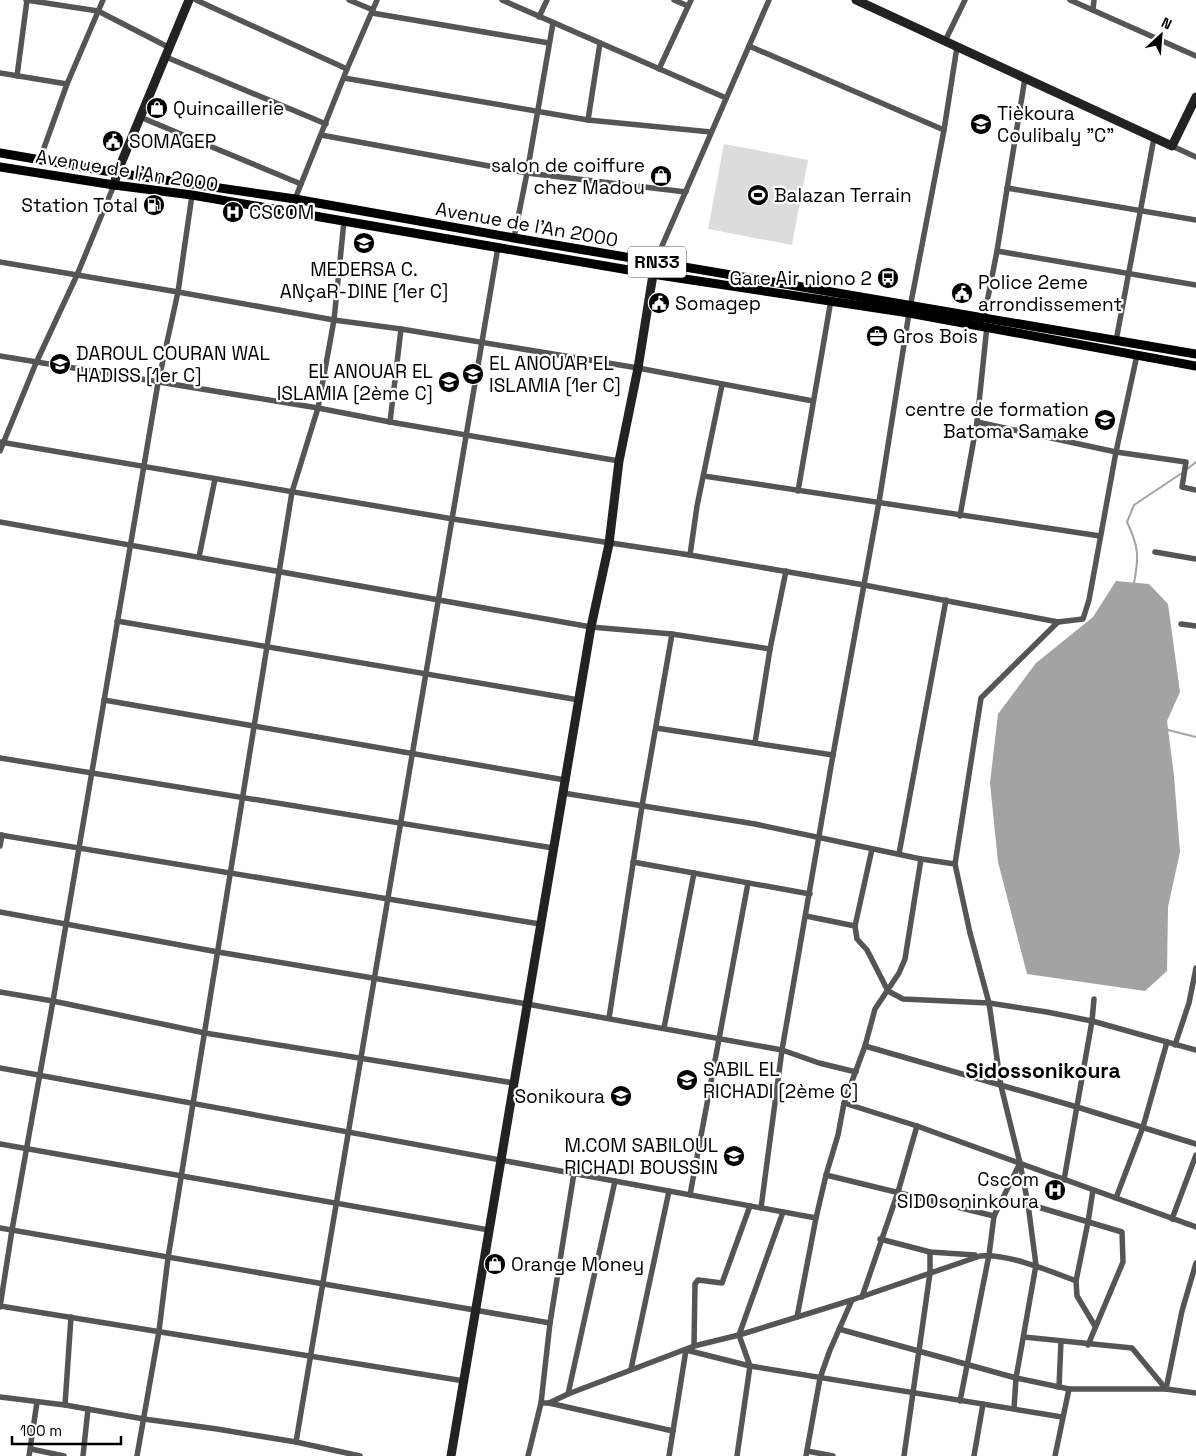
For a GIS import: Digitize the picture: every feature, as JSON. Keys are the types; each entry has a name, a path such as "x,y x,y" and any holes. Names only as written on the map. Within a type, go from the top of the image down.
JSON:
{"main road":[{"name":"Avenue de l'An 2000","path":"0,153 117,173 295,199 655,262 909,310"},
{"name":"Avenue de l'An 2000","path":"0,166 114,185 192,195 652,274 909,310 1196,354"},
{"name":"Avenue de l'An 2000","path":"985,322 1196,366"}],"street":[{"path":"17,76 26,0 98,11 168,53 326,124"},
{"path":"40,159 67,84 102,0"},
{"path":"0,451 2,442 114,185 117,173 189,0"},
{"path":"196,0 347,69"},
{"path":"349,0 372,11 549,43"},
{"path":"295,199 377,0"},
{"path":"502,0 726,98"},
{"path":"539,17 547,0"},
{"path":"659,69 689,3 674,0"},
{"path":"450,1456 578,700 609,544 619,461 638,368 652,274 655,262 710,132 769,0"},
{"path":"856,0 1196,157"},
{"path":"945,41 964,0"},
{"path":"1070,0 1196,56"},
{"path":"1093,10 1094,0"},
{"path":"514,238 553,23"},
{"path":"588,120 600,43"},
{"path":"749,46 944,130"},
{"path":"761,1208 782,1050 879,502 909,310 944,130 957,47"},
{"path":"0,73 67,84"},
{"path":"344,78 588,120 710,132"},
{"path":"960,516 977,422 985,322 1025,78"},
{"path":"1172,146 1196,97"},
{"path":"140,117 301,184"},
{"path":"321,136 527,173 686,192"},
{"path":"1116,341 1154,138"},
{"path":"1007,188 1196,220"},
{"path":"192,195 178,292 158,383 0,1306 464,1381"},
{"path":"138,1456 168,1258 206,1033 292,492 318,408 334,320 344,222"},
{"path":"296,1442 498,247"},
{"path":"997,251 1196,285"},
{"path":"0,262 334,320 401,329 638,368 722,386 813,402"},
{"path":"798,490 831,300"},
{"path":"390,422 401,329"},
{"path":"2,442 453,519 786,571 1058,622 1083,618 1089,600 1116,452 1137,355"},
{"path":"0,356 318,408 619,461"},
{"path":"690,555 697,506 722,386"},
{"path":"977,422 1116,452 1186,462 1182,488 1196,490"},
{"path":"704,476 1100,536"},
{"path":"198,557 215,479"},
{"path":"0,522 591,627 672,634 770,649"},
{"path":"1155,552 1196,559"},
{"path":"755,743 770,649 786,571"},
{"path":"899,854 946,600"},
{"path":"117,621 578,700"},
{"path":"1014,1409 1016,1378 1036,1265 1028,1204 1001,1086 989,1003 970,933 955,864 981,698 1058,622"},
{"path":"1182,624 1196,626"},
{"path":"609,1018 642,806 672,634"},
{"path":"104,700 565,780"},
{"path":"656,728 833,755"},
{"path":"0,758 553,848"},
{"path":"563,793 755,824 921,859 955,864"},
{"path":"0,846 1,835 540,924"},
{"path":"872,849 855,926 857,939 867,950 888,991 903,999 989,1003 1092,1021 1196,1050"},
{"path":"797,1317 816,1218 838,1136 844,1103 865,1046 875,1009 899,973 904,959 921,859"},
{"path":"633,862 810,894"},
{"path":"664,1028 694,873"},
{"path":"690,1195 748,883"},
{"path":"0,912 218,952 720,1038 782,1050 820,1063 856,1072"},
{"path":"806,916 855,926"},
{"path":"1175,1044 1189,1003 1196,968"},
{"path":"0,992 53,1001 206,1033 514,1083"},
{"path":"1064,1180 1092,1021 1094,999"},
{"path":"1189,1003 1196,1004"},
{"path":"1116,1198 1143,1127 1167,1042"},
{"path":"865,1046 1077,1107 1196,1144"},
{"path":"0,1068 816,1218"},
{"path":"844,1103 917,1126 1196,1227"},
{"path":"862,1297 898,1192 917,1126"},
{"path":"0,1144 489,1230"},
{"path":"1172,1218 1196,1155"},
{"path":"960,1400 989,1255 994,1216 1020,1163"},
{"path":"528,1456 541,1403 550,1323 574,1173"},
{"path":"826,1175 994,1216"},
{"path":"568,1394 615,1181"},
{"path":"1093,1190 1076,1281 1077,1296 1095,1326"},
{"path":"631,1369 668,1191"},
{"path":"1028,1204 1122,1232 1123,1262 1088,1345"},
{"path":"694,1346 695,1284 698,1280 722,1283 750,1206"},
{"path":"737,1456 750,1366 739,1335 783,1212"},
{"path":"0,1228 550,1323"},
{"path":"880,1240 930,1252 989,1255 1036,1265 1076,1281"},
{"path":"904,1456 930,1273 930,1252"},
{"path":"549,1403 631,1369 694,1346 739,1335 862,1297 980,1256"},
{"path":"1166,1389 1182,1311 1196,1263"},
{"path":"833,1456 806,1454 820,1378 852,1300"},
{"path":"64,1405 70,1316"},
{"path":"839,1329 1016,1378 1068,1389 1166,1389 1196,1393"},
{"path":"1024,1337 1132,1348 1166,1389"},
{"path":"1059,1387 1060,1341"},
{"path":"686,1350 750,1366 1062,1417"},
{"path":"669,1456 686,1350"},
{"path":"1055,1456 1068,1389"},
{"path":"0,1397 64,1405 296,1442 329,1453 360,1456"},
{"path":"37,1402 30,1453 64,1456"},
{"path":"541,1403 549,1403 673,1431"},
{"path":"974,1456 983,1404"},
{"path":"83,1456 88,1409"}],"shaded area":[{"name":"Balazan Terrain","path":"724,144 808,160 792,245 708,229"},
{"path":"1116,581 1149,584 1168,604 1180,692 1167,721 1174,776 1180,852 1168,907 1167,971 1145,991 1027,974 998,862 990,783 998,714 1036,663 1093,617"}],"waterway":[{"path":"1186,470 1196,462"},
{"path":"1134,583 1137,552 1134,538 1127,522 1134,505 1182,473"},
{"path":"1168,730 1196,737"}],"place":[{"name":"Quincaillerie","path":"157,108"},
{"name":"Tièkoura Coulibaly \"C\"","path":"981,124"},
{"name":"SOMAGEP","path":"113,141"},
{"name":"salon de coiffure chez Madou","path":"661,176"},
{"name":"Balazan Terrain","path":"758,195"},
{"name":"Station Total","path":"154,205"},
{"name":"CSCOM","path":"233,212"},
{"name":"MEDERSA C. ANçaR-DINE [1er C]","path":"364,243"},
{"name":"Gare Air niono 2","path":"888,278"},
{"name":"Police 2eme arrondissement","path":"962,293"},
{"name":"Somagep","path":"659,303"},
{"name":"Gros Bois","path":"877,336"},
{"name":"DAROUL COURAN WAL HADISS [1er C]","path":"60,364"},
{"name":"EL ANOUAR EL ISLAMIA [1er C]","path":"473,374"},
{"name":"EL ANOUAR EL ISLAMIA [2ème C]","path":"449,382"},
{"name":"centre de formation Batoma Samake","path":"1105,420"},
{"name":"SABIL EL RICHADI [2ème C]","path":"687,1080"},
{"name":"Sonikoura","path":"621,1096"},
{"name":"M.COM SABILOUL RICHADI BOUSSIN","path":"734,1156"},
{"name":"Cscom SIDOsoninkoura","path":"1055,1190"},
{"name":"Orange Money","path":"495,1264"}],"district":[{"name":"Sidossonikoura","path":"1043,1071"}]}
